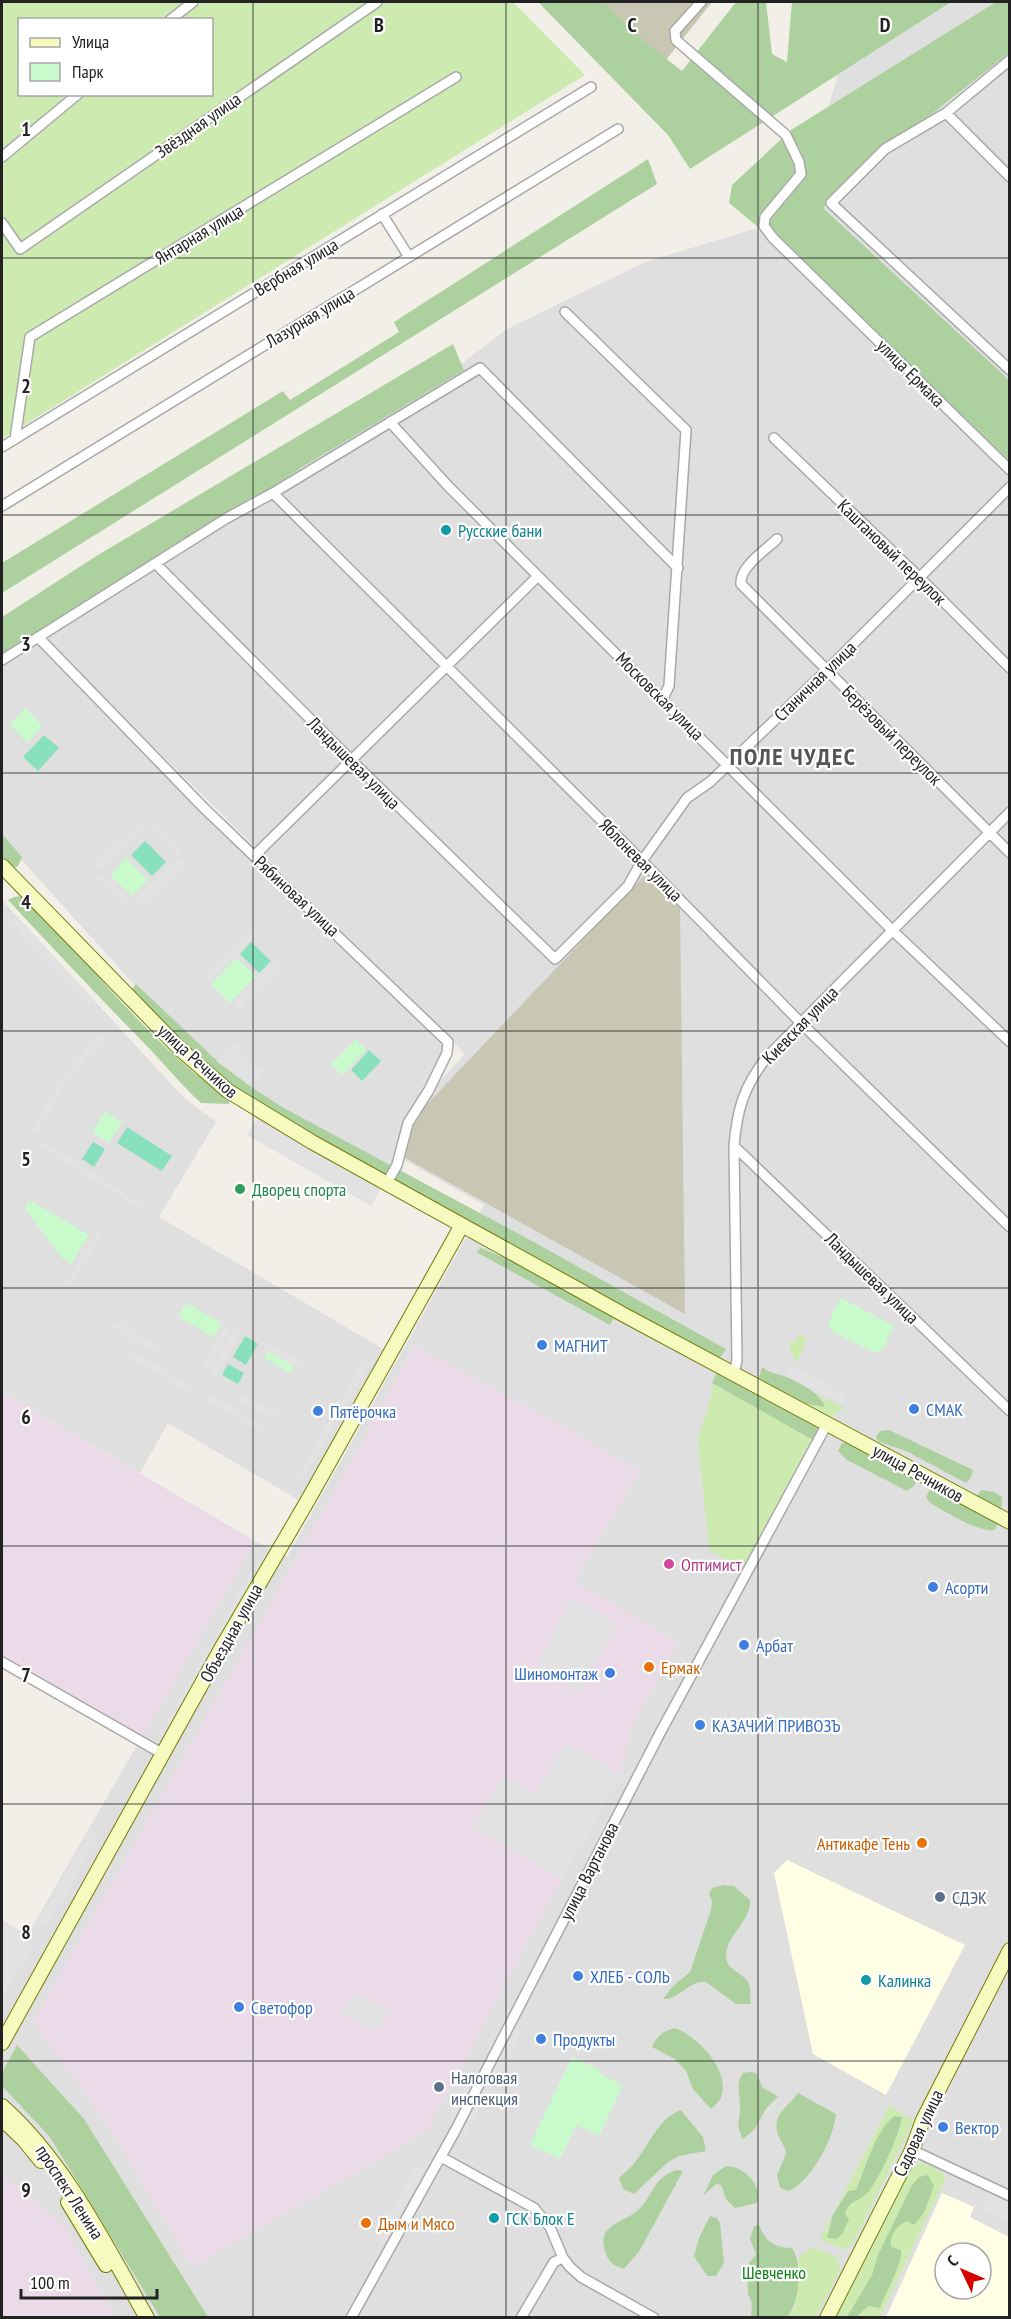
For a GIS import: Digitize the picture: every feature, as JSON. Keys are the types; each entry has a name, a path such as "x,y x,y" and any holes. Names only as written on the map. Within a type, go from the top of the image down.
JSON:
{"main road":[{"name":"улица Речников","path":"2,866 180,1049 228,1091 462,1226 1010,1522"},
{"name":"Объездная улица","path":"2,2043 462,1226"},
{"name":"Садовая улица","path":"827,2318 912,2150 923,2120 1010,1950"},
{"name":"проспект Ленина","path":"2,2106 33,2136 69,2186 147,2318"},
{"name":"проспект Ленина","path":"2,2119 24,2140 62,2191 137,2318"}],"street":[{"path":"173,18 193,2"},
{"name":"Звёздная улица","path":"2,223 20,249 377,2"},
{"name":"улица Ермака","path":"702,2 675,31 676,40 786,135 798,162 801,174 765,217 764,226 773,238 1010,470"},
{"path":"1010,60 946,113 885,149 831,203 1010,370"},
{"name":"Янтарная улица","path":"15,439 30,337 456,77"},
{"name":"Вербная улица","path":"2,447 591,87"},
{"path":"2,157 76,96"},
{"path":"946,113 1010,177"},
{"name":"Лазурная улица","path":"2,506 618,129"},
{"path":"382,214 409,257"},
{"path":"565,312 686,430 669,686 663,698"},
{"path":"2,660 227,518 273,493 480,369 678,568"},
{"name":"Московская улица","path":"390,422 448,486 663,698 893,931 1010,1042"},
{"name":"Каштановый переулок","path":"774,438 1010,668"},
{"name":"Станичная улица","path":"555,959 628,886 642,861 687,798 710,782 827,670 1010,486"},
{"name":"Яблоневая улица","path":"273,493 801,1023 1010,1227"},
{"name":"Берёзовый переулок","path":"777,539 745,570 740,577 741,584 1010,853"},
{"name":"Ландышевая улица","path":"156,564 351,760 555,959"},
{"path":"254,856 538,576"},
{"name":"Рябиновая улица","path":"38,637 204,808 448,1042 447,1053 429,1090 408,1123 398,1165 387,1183"},
{"name":"Киевская улица","path":"734,1374 737,1350 734,1146 736,1116 747,1086 767,1057 1010,812"},
{"name":"Ландышевая улица","path":"734,1146 1010,1411"},
{"name":"улица Вартанова","path":"351,2318 441,2157 659,1735 827,1424"},
{"path":"2,1662 163,1754"},
{"path":"912,2150 1010,2196"},
{"path":"441,2157 534,2208 550,2227 563,2258 570,2268 581,2277 654,2318"},
{"path":"521,2318 554,2262 563,2258"}],"shaded area":[{"path":"598,2 712,2 662,65"},
{"path":"857,2 1009,2 1009,2317 2,2318 2,1979 255,1541 287,1557 484,1205 399,1157 414,1109 465,1054 38,633 426,391 507,329 645,262 800,215"},
{"path":"38,641 444,1043 446,1047 425,1092 405,1117 393,1165 373,1162 317,1133 219,1065 128,978 2,838 2,665"},
{"path":"143,822 147,827 99,869 95,864"},
{"path":"155,824 181,850 177,855 151,829"},
{"path":"180,857 185,862 139,908 134,903"},
{"path":"102,875 130,902 126,907 97,879"},
{"path":"644,876 680,908 685,1314 405,1158 410,1122"},
{"path":"2,900 183,1097 216,1122 159,1217 385,1350 300,1501 168,1423 140,1473 2,1392"},
{"path":"15,916 93,1001 88,1006 10,921"},
{"path":"250,930 255,935 210,981 205,977"},
{"path":"279,957 284,962 238,1010 233,1005"},
{"path":"102,1034 106,1038 72,1075 68,1071"},
{"path":"236,1041 241,1047 237,1052 264,1070 253,1088 216,1061"},
{"path":"64,1074 69,1076 37,1133 32,1131"},
{"path":"257,1118 381,1188 371,1206 247,1135"},
{"path":"39,1139 149,1209 147,1213 36,1144"},
{"path":"98,1232 102,1235 70,1286 66,1283"},
{"path":"116,1321 163,1348 160,1354 112,1327"},
{"path":"224,1325 230,1328 207,1369 201,1366"},
{"path":"235,1329 241,1332 216,1376 210,1373"},
{"path":"268,1342 306,1363 302,1369 264,1348"},
{"path":"414,1345 565,1427 640,1471 574,1581 679,1643 630,1730 621,1775 562,1879 428,2129 400,2148 192,2267 112,2132 33,2021 361,1444"},
{"path":"130,1350 191,1385 188,1391 127,1356"},
{"path":"363,1360 369,1364 301,1483 295,1480"},
{"path":"791,1365 847,1396 842,1405 785,1375"},
{"path":"2,1392 255,1541 143,1737 2,1655"},
{"path":"208,1394 265,1426 261,1432 204,1400"},
{"path":"242,1395 278,1414 274,1420 239,1400"},
{"path":"257,1562 264,1566 222,1639 215,1635"},
{"path":"571,1598 617,1624 579,1692 538,1666"},
{"path":"208,1648 215,1652 166,1741 159,1737"},
{"path":"566,1742 621,1775 562,1879 473,1827 503,1776 535,1794"},
{"path":"91,1830 99,1835 48,1925 40,1920"},
{"path":"787,1860 965,1945 886,2095 813,2054 774,1873"},
{"path":"2,1920 27,1935 24,1944 32,1948 2,2000"},
{"path":"354,1994 389,2011 378,2031 342,2014"},
{"path":"515,2029 521,2033 461,2143 454,2139"},
{"path":"473,2071 479,2075 452,2125 446,2121"},
{"path":"417,2165 425,2169 385,2241 377,2237"},
{"path":"2,2172 67,2230 114,2317 2,2317"},
{"path":"991,2191 1009,2199 1009,2222 983,2209"},
{"path":"942,2193 974,2207 970,2217 1009,2237 1009,2317 886,2317"}],"green space":[{"path":"2,2 513,2 585,75 2,439"},
{"path":"538,2 603,2 646,43 682,71 736,2 766,2 772,54 787,62 792,2 951,2 690,169 668,135"},
{"path":"996,2 1009,2 1009,53 877,157 823,208 1009,380 1009,460 816,275 729,203 732,185 791,130"},
{"path":"648,159 657,184 2,593 2,563 283,391 290,400 399,332 394,322"},
{"path":"453,344 464,370 301,468 177,550 2,656 2,617 98,555"},
{"path":"25,708 42,726 27,743 10,725"},
{"path":"44,735 59,748 38,771 23,757"},
{"path":"2,834 22,857 18,866 14,868 2,857"},
{"path":"145,841 166,862 152,876 131,855"},
{"path":"126,858 148,880 132,896 110,875"},
{"path":"24,896 148,1030 193,1072 230,1098 229,1104 201,1103 186,1088 8,900"},
{"path":"251,942 271,961 259,973 240,954"},
{"path":"236,958 256,976 230,1003 211,984"},
{"path":"136,984 213,1057 282,1107 532,1241 726,1349 720,1358 278,1119 237,1092 174,1037 129,993"},
{"path":"356,1039 366,1050 342,1075 331,1065"},
{"path":"369,1050 381,1061 362,1081 351,1070"},
{"path":"105,1111 122,1122 109,1143 92,1132"},
{"path":"127,1127 172,1156 162,1171 117,1143"},
{"path":"93,1142 105,1149 94,1167 82,1159"},
{"path":"29,1202 33,1202 89,1235 71,1264 62,1258 26,1210"},
{"path":"481,1248 515,1262 612,1312 613,1319 610,1325 476,1252"},
{"path":"841,1298 894,1326 882,1351 873,1352 831,1331 828,1323"},
{"path":"186,1303 222,1323 214,1337 178,1317"},
{"path":"799,1334 807,1339 797,1363 790,1349 789,1340 795,1343"},
{"path":"245,1336 258,1344 246,1365 233,1357"},
{"path":"267,1351 294,1366 290,1373 264,1358"},
{"path":"228,1364 244,1373 238,1384 222,1375"},
{"path":"762,1367 808,1388 825,1407 808,1404 806,1406 759,1378"},
{"path":"719,1369 821,1425 813,1440 712,1383"},
{"path":"712,1383 813,1440 747,1561 742,1563 728,1561 709,1549 698,1443"},
{"path":"811,1391 844,1408 829,1418 806,1406 808,1404 818,1407 823,1400"},
{"path":"889,1430 973,1470 971,1477 966,1483 908,1452 878,1441 876,1437 880,1431"},
{"path":"842,1443 848,1443 916,1479 915,1485 907,1491 847,1460 838,1451"},
{"path":"931,1488 936,1488 993,1519 998,1523 995,1530 971,1525 930,1503 926,1497"},
{"path":"981,1490 994,1492 1002,1497 1002,1506 999,1509 978,1500 977,1496"},
{"path":"724,1885 734,1886 750,1900 747,1915 730,1941 726,1956 729,1965 747,1980 751,2004 736,2004 706,1982 694,1984 674,1996 663,1999 673,1986 690,1972 711,1910 712,1901 709,1894 712,1888"},
{"path":"675,2028 684,2032 702,2047 717,2066 723,2087 721,2098 711,2109 693,2089 686,2071 675,2059 652,2047 661,2035"},
{"path":"17,2045 84,2119 208,2317 160,2317 50,2137 2,2086 2,2073"},
{"path":"572,2057 600,2070 599,2073 623,2085 599,2136 576,2125 560,2159 530,2145"},
{"path":"743,2073 756,2073 763,2088 778,2096 765,2110 755,2129 743,2139 738,2125 739,2085"},
{"path":"798,2093 836,2114 831,2135 820,2157 806,2178 789,2191 780,2188 777,2175 786,2154 776,2128 782,2112"},
{"path":"889,2106 914,2120 853,2243 844,2250 820,2239"},
{"path":"681,2110 703,2137 706,2151 679,2156 668,2162 634,2194 623,2189 619,2178 633,2165 666,2119"},
{"path":"894,2116 902,2117 893,2145 879,2175 866,2194 847,2208 845,2213 849,2220 842,2234 836,2239 827,2238 833,2215 848,2191 856,2190 876,2141"},
{"path":"919,2162 932,2166 947,2176 880,2317 835,2318 905,2177"},
{"path":"726,2166 739,2169 755,2183 757,2203 735,2208 726,2199 721,2185 716,2184 703,2196 713,2175"},
{"path":"676,2170 683,2171 640,2250 624,2269 614,2265 608,2258 603,2242 608,2229 639,2209 658,2182"},
{"path":"928,2175 934,2186 924,2213 914,2225 906,2221 892,2235 891,2247 901,2250 901,2256 897,2271 880,2308 868,2306 856,2317 847,2317 872,2275 878,2255 912,2185 919,2177"},
{"path":"710,2216 717,2218 720,2223 724,2263 716,2276 707,2276 694,2256 699,2238"},
{"name":"Шевченко","path":"759,2225 764,2235 775,2245 792,2248 798,2264 797,2293 787,2317 751,2317 752,2303 748,2294 747,2266 756,2254 750,2239 754,2226"},
{"path":"812,2247 838,2259 840,2269 816,2317 787,2318 795,2308 799,2257"}],"place":[{"name":"Русские бани","path":"446,530"},
{"name":"Дворец спорта","path":"240,1189"},
{"name":"МАГНИТ","path":"542,1345"},
{"name":"СМАК","path":"914,1409"},
{"name":"Пятёрочка","path":"318,1411"},
{"name":"Оптимист","path":"669,1564"},
{"name":"Асорти","path":"933,1587"},
{"name":"Арбат","path":"744,1645"},
{"name":"Ермак","path":"649,1667"},
{"name":"Шиномонтаж","path":"610,1673"},
{"name":"КАЗАЧИЙ ПРИВОЗЪ","path":"700,1725"},
{"name":"Антикафе Тень","path":"922,1843"},
{"name":"СДЭК","path":"940,1897"},
{"name":"ХЛЕБ - СОЛЬ","path":"578,1976"},
{"name":"Калинка","path":"866,1980"},
{"name":"Светофор","path":"239,2007"},
{"name":"Продукты","path":"541,2039"},
{"name":"Налоговая инспекция","path":"439,2087"},
{"name":"Вектор","path":"943,2127"},
{"name":"ГСК Блок Е","path":"494,2218"},
{"name":"Дым и Мясо","path":"366,2223"}],"district":[{"name":"ПОЛЕ ЧУДЕС","path":"793,756"}]}
